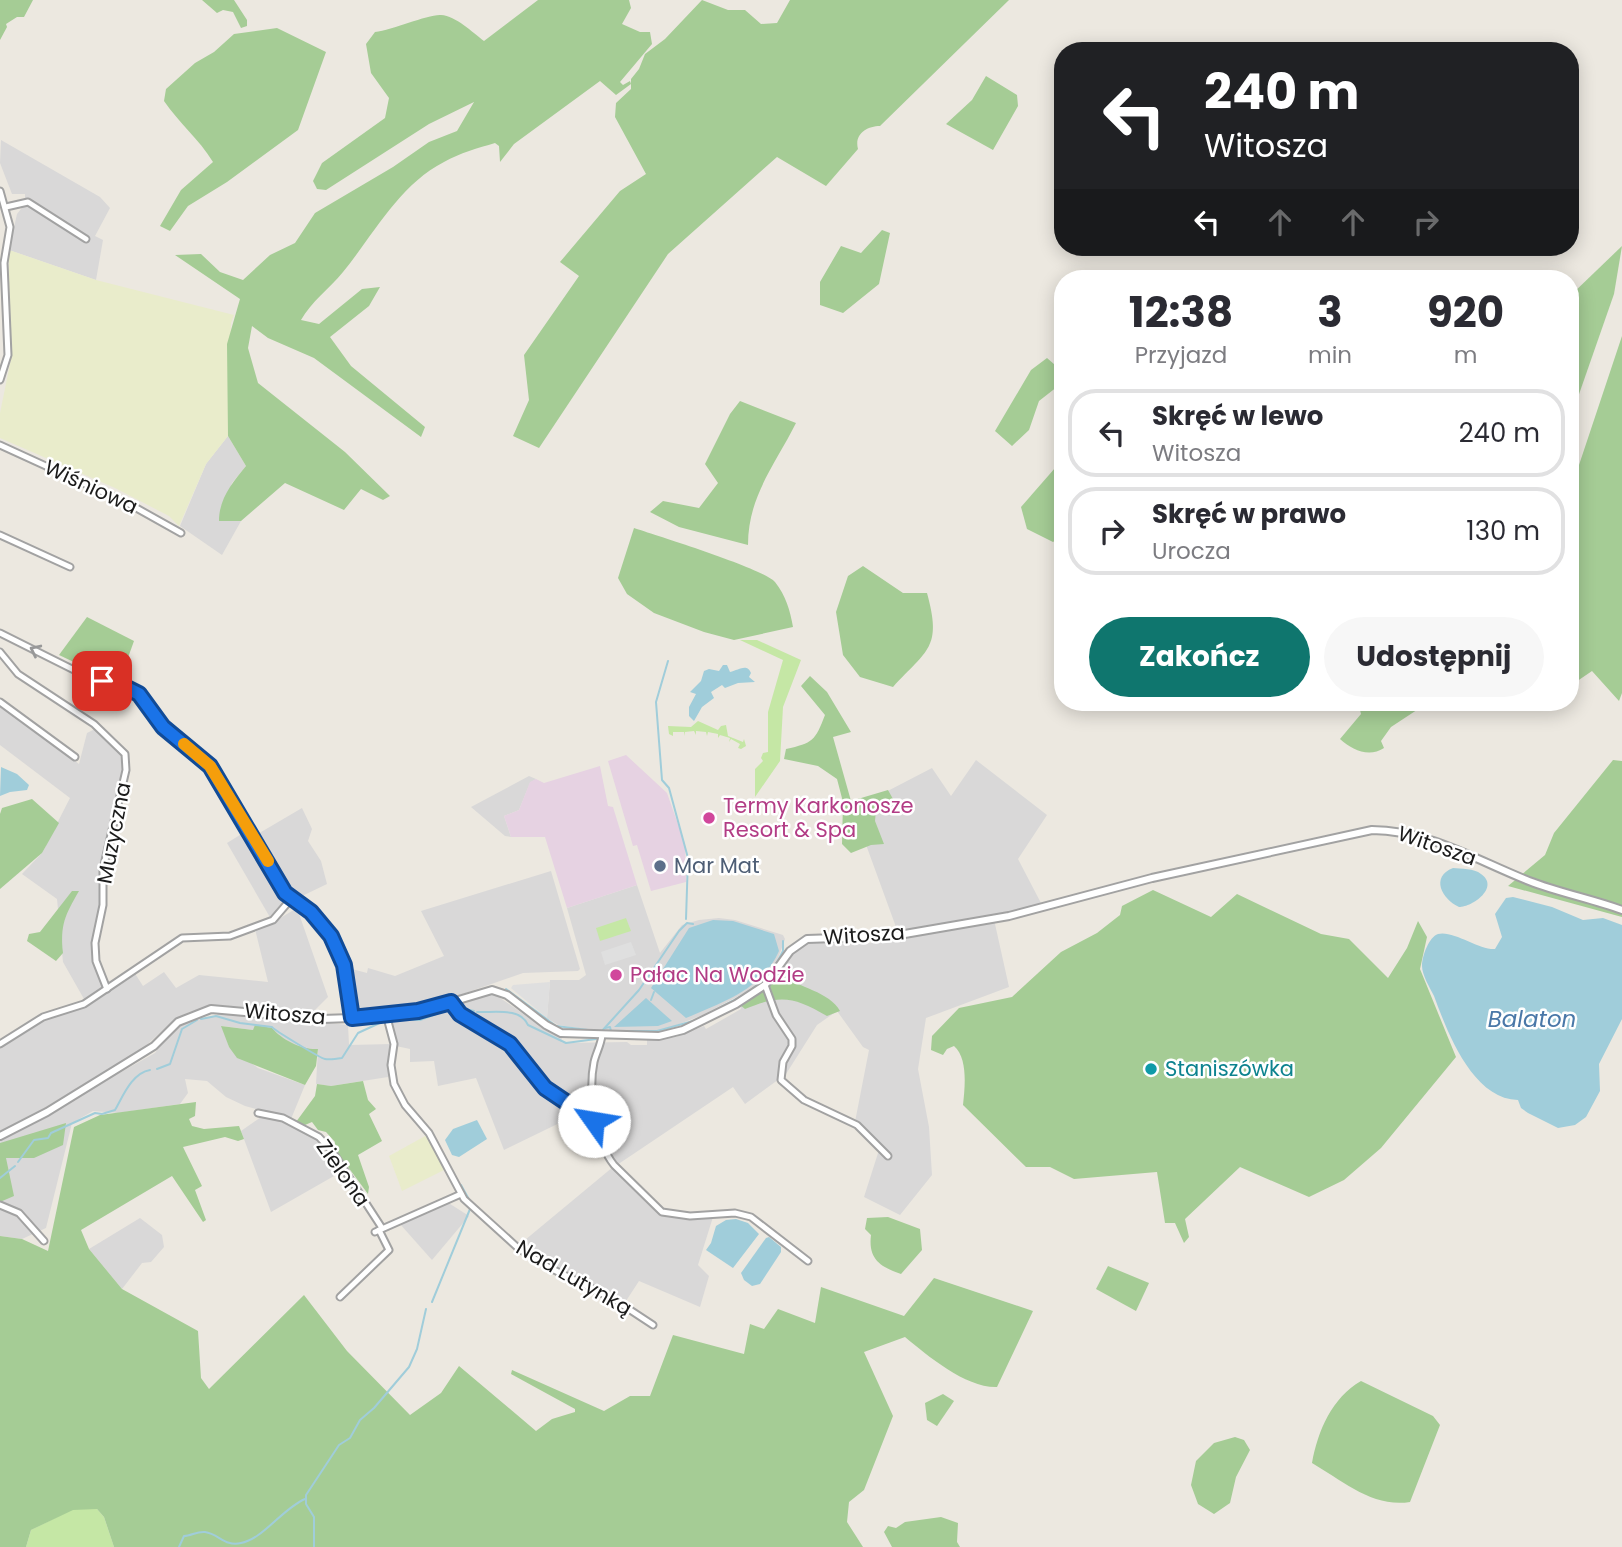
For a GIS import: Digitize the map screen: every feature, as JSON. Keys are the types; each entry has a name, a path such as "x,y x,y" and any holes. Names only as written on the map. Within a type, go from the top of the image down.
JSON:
{"street":[{"path":"0,191 9,228 2,262 8,355 0,380"},
{"path":"6,207 28,202 86,239"},
{"path":"0,351 8,355"},
{"name":"Wiśniowa","path":"0,445 131,505 181,533"},
{"path":"0,534 70,568"},
{"path":"0,633 90,678 119,684 139,694 163,727 210,766 290,900 315,916 334,942 344,965 352,1018"},
{"name":"Muzyczna","path":"0,652 18,674 94,724 125,754 126,770 103,869 103,905 95,943 96,961 107,989"},
{"path":"0,702 75,757"},
{"name":"Witosza","path":"0,1136 47,1112 154,1046 178,1022 197,1013 227,1009 322,1018 352,1018 425,1010 486,990 497,991 561,1033 659,1036 682,1030 736,1004 765,985 790,951 807,939 893,936 1009,916 1152,878 1372,830 1396,830 1429,839 1531,881 1622,911"},
{"path":"0,1044 43,1017 76,1008 182,938 230,936 273,920 290,900"},
{"path":"765,985 776,1015 792,1039 792,1046 783,1062 781,1080 804,1100 856,1125 888,1156"},
{"path":"451,1002 460,1014 510,1044 545,1088 594,1121"},
{"name":"Nad Lutynką","path":"386,1014 394,1044 391,1065 394,1084 405,1105 429,1133 461,1194 518,1248 548,1267 615,1300 653,1325"},
{"path":"603,1035 593,1071 594,1121 611,1161 662,1212 682,1216 735,1213 751,1217 808,1261"},
{"name":"Zielona","path":"258,1113 283,1118 319,1137 332,1151 388,1245 386,1252 340,1297"},
{"path":"379,1230 461,1194"},
{"path":"0,1205 19,1213 44,1241"}],"shaded area":[{"path":"1,140 100,197 110,208 95,236 103,240 96,280 9,250 17,214 25,204 25,194 12,194 0,163"},
{"path":"228,436 246,466 232,483 219,521 241,521 222,555 180,526 206,464"},
{"path":"0,705 79,764 87,733 95,729 122,752 124,765 103,858 101,902 92,948 104,988 84,999 63,962 57,899 22,874 42,853 70,798 0,745"},
{"path":"626,755 667,793 685,844 686,882 651,891 637,845 633,846 608,761"},
{"path":"976,760 1047,815 1018,859 1042,905 993,915 1009,987 926,1018 918,1069 929,1127 932,1175 900,1215 864,1197 879,1150 854,1127 869,1050 863,1047 837,1011 817,1025 786,1074 745,1104 733,1087 617,1165 591,1118 543,1082 514,1045 457,1009 454,1004 493,993 548,1031 562,1037 561,1042 565,1043 627,1042 631,1045 647,1045 647,1040 676,1037 704,1026 706,1029 741,1009 740,1005 771,985 800,945 816,941 863,944 900,938 853,809 932,768 951,796"},
{"path":"600,766 608,806 613,807 637,885 567,908 545,837 511,837 504,816 519,810 530,782 536,779 544,783"},
{"path":"529,776 536,779 530,783 519,810 504,816 511,837 505,836 471,807"},
{"path":"302,808 312,829 308,841 321,861 327,884 298,898 287,892 256,835"},
{"path":"248,830 288,902 271,919 227,843"},
{"path":"551,871 580,969 578,971 523,973 431,1005 409,1009 356,1014 352,1010 348,968 367,973 368,968 395,976 444,956 421,911"},
{"name":"Pałac Na Wodzie","path":"637,885 660,953 682,925 719,918 735,920 783,935 785,939 777,961 767,977 748,991 703,1015 674,1026 659,1030 606,1032 558,1025 547,1018 550,980 579,980 586,975 567,908"},
{"path":"297,908 328,997 312,1013 217,1005 189,1012 174,1020 140,1051 24,1120 0,1131 0,1048 28,1027 87,1006 134,972 143,986 164,972 176,988 199,975 268,982 255,929 272,923"},
{"path":"631,942 636,955 605,965 601,952"},
{"path":"550,982 547,1018 511,988 513,985"},
{"path":"448,1007 502,1040 549,1093 578,1114 504,1150 476,1078 438,1086 434,1061 410,1062 410,1049 396,1046 389,1017 417,1015"},
{"path":"218,1012 348,1025 349,1045 392,1044 388,1077 331,1086 316,1084 318,1049 308,1050 253,1030 222,1026 229,1047 258,1068 305,1085 291,1119 245,1106 226,1097 207,1081 185,1079 188,1093 180,1104 118,1113 93,1111 72,1123 46,1228 22,1239 0,1236 0,1140 155,1053 167,1037 187,1020 217,1016"},
{"path":"261,1117 291,1123 292,1127 312,1134 341,1172 271,1212 241,1131"},
{"path":"613,1167 657,1212 667,1217 713,1217 698,1265 709,1276 700,1307 639,1281 624,1304 549,1266 519,1245"},
{"path":"447,1202 469,1216 432,1260 400,1224"},
{"path":"140,1218 162,1235 164,1247 151,1262 142,1263 122,1289 89,1249"}],"green space":[{"path":"0,0 33,0 24,17 17,17 6,24 0,40"},
{"path":"202,0 234,0 247,20 247,26 241,28 233,12 223,10 217,13"},
{"path":"538,0 629,0 631,8 622,24 640,32 650,32 652,44 620,82 623,85 630,81 631,84 616,95 600,81 514,144 500,162 499,146 495,143 456,156 428,172 400,197 343,272 301,320 319,324 362,289 380,287 369,306 330,337 351,366 425,427 421,437 314,358 268,338 252,326 248,348 258,383 345,452 390,496 383,500 361,489 344,510 285,483 241,521 219,521 224,498 246,466 228,436 227,344 240,299 175,255 201,254 220,272 243,280 270,255 295,243 315,213 393,167 429,142 457,131 474,102 429,124 326,190 317,189 313,181 322,163 385,118 389,98 371,73 366,44 375,32 441,15 458,21 484,41"},
{"path":"702,0 728,10 745,10 761,24 777,23 790,0 1009,0 880,126 871,127 860,135 858,149 826,186 777,157 668,254 539,448 513,436 529,400 524,355 579,276 560,262 620,191 646,174 615,117 616,103 631,89 631,79 645,54 665,39"},
{"path":"277,28 326,52 298,130 227,182 188,206 170,231 160,226 181,190 213,162 164,101 166,89 234,34"},
{"path":"986,76 1017,95 1018,106 993,150 946,124 972,100"},
{"path":"882,230 890,233 879,284 843,313 820,305 820,282 841,246 861,253"},
{"path":"1622,246 1614,294 1579,394 1579,287"},
{"path":"9,250 96,280 234,315 231,323 228,436 206,464 179,526 169,516 115,488 0,438 0,413 12,354 8,300"},
{"path":"1622,336 1622,693 1619,701 1592,671 1579,680 1579,465"},
{"path":"1047,358 1054,364 1054,389 1039,401 1029,430 1012,446 995,431 1031,370"},
{"path":"740,401 796,423 758,496 749,527 748,545 679,527 650,512 663,501 699,508 718,483 705,464 730,414"},
{"path":"1054,469 1054,541 1027,529 1021,507"},
{"path":"634,528 731,561 766,576 775,582 782,593 793,627 734,640 654,613 627,594 618,578"},
{"path":"863,566 903,593 927,593 933,626 929,646 893,687 860,677 843,655 836,612 848,576"},
{"path":"87,617 134,641 121,677 97,673 59,655"},
{"path":"740,640 757,640 801,660 783,707 780,761 755,797 755,769 763,761 763,753 768,752 768,712 783,660"},
{"path":"810,676 827,692 851,732 833,737 851,801 888,790 893,799 876,810 875,821 884,844 871,845 851,853 842,844 843,802 837,779 818,766 784,759 786,749 812,740 825,715 801,686"},
{"path":"1360,711 1415,711 1391,727 1381,741 1384,748 1372,752 1355,749 1340,739 1361,714"},
{"path":"698,721 718,730 726,725 728,736 743,742 744,739 746,746 738,748 740,744 731,739 729,742 730,738 720,735 718,738 718,734 708,732 707,736 706,732 696,731 696,735 694,731 685,732 684,736 684,732 673,732 673,736 669,734 668,726 691,727"},
{"path":"1613,760 1622,761 1622,917 1508,886 1545,855 1554,833"},
{"path":"32,799 59,823 42,853 0,889 2,808"},
{"path":"1153,890 1211,917 1237,894 1321,934 1349,939 1388,978 1407,948 1418,921 1427,937 1420,969 1456,1057 1381,1148 1344,1180 1309,1197 1240,1167 1185,1219 1189,1237 1184,1243 1175,1223 1165,1223 1157,1172 1074,1179 1050,1167 1026,1167 963,1105 964,1065 954,1046 947,1049 943,1055 931,1050 932,1036 959,1008 1012,997 1061,952 1097,933 1120,915 1122,906"},
{"path":"72,891 79,891 65,920 63,953 56,961 27,941 29,934 40,932"},
{"path":"626,918 631,931 600,941 596,928"},
{"path":"781,975 821,994 840,1011 827,1016 796,1001 787,1000 768,1001 745,1009 740,1005 771,985"},
{"path":"255,1025 272,1028 299,1046 318,1049 316,1066 305,1085 237,1058 229,1047 221,1026 253,1030"},
{"path":"363,1081 368,1100 376,1109 369,1114 382,1141 358,1155 369,1187 368,1194 334,1148 335,1142 326,1132 318,1130 312,1122 305,1125 296,1122 315,1096 317,1084 331,1086"},
{"path":"196,1102 195,1116 189,1119 192,1126 204,1129 239,1126 244,1139 238,1141 225,1137 183,1147 202,1186 195,1190 206,1220 203,1222 172,1176 81,1230 89,1249 122,1289 198,1331 201,1378 209,1389 304,1295 347,1351 410,1415 441,1393 459,1366 536,1431 552,1419 575,1412 575,1409 511,1374 512,1370 604,1411 630,1396 650,1396 673,1335 744,1354 750,1324 764,1329 778,1309 815,1323 821,1287 904,1316 934,1278 1033,1311 997,1387 985,1386 960,1377 905,1337 864,1352 893,1416 864,1490 849,1502 847,1522 863,1547 114,1547 104,1517 97,1509 73,1510 31,1530 26,1547 0,1547 0,1236 22,1239 48,1251 74,1127 100,1115"},
{"path":"66,1123 63,1145 34,1158 6,1158 14,1196 0,1202 0,1143"},
{"path":"427,1135 446,1169 402,1191 389,1156"},
{"path":"888,1217 920,1229 922,1250 901,1274 877,1261 871,1250 871,1235 865,1229 867,1218"},
{"path":"1108,1266 1149,1283 1136,1311 1096,1289"},
{"path":"1361,1381 1433,1416 1440,1425 1410,1502 1396,1503 1371,1497 1312,1463 1322,1427 1328,1416 1342,1396"},
{"path":"943,1394 954,1401 937,1426 927,1420 925,1403"},
{"path":"1235,1437 1244,1440 1250,1450 1236,1477 1230,1503 1214,1514 1198,1504 1191,1485 1196,1461 1214,1443"},
{"path":"73,1509 97,1509 104,1517 114,1547 26,1547 31,1530"},
{"path":"941,1517 958,1523 957,1542 960,1547 892,1547 884,1532 888,1526 896,1528 905,1522"}],"water":[{"path":"723,665 727,665 730,672 747,668 751,673 749,677 755,682 738,683 725,688 722,685 711,692 714,698 702,707 694,721 689,716 689,707 696,694 690,692 701,681 704,671 719,671"},
{"path":"1,767 17,774 29,785 27,790 0,796"},
{"path":"1453,868 1478,872 1486,879 1486,890 1471,904 1459,907 1448,899 1441,888 1442,877"},
{"name":"Balaton","path":"1513,897 1552,907 1583,920 1603,918 1622,925 1622,1019 1599,1064 1600,1091 1586,1117 1575,1125 1558,1128 1528,1113 1521,1108 1518,1100 1502,1097 1487,1088 1475,1076 1454,1044 1423,973 1425,952 1438,934 1451,935 1481,947 1495,949 1502,937 1495,914 1506,898"},
{"path":"713,920 733,921 774,934 779,951 772,964 752,985 727,1000 686,1018 651,988 689,928"},
{"path":"646,998 672,1021 658,1026 614,1027"},
{"path":"477,1120 487,1139 459,1157 452,1155 445,1140 453,1129"},
{"path":"736,1219 748,1223 759,1234 733,1268 706,1250 716,1226 726,1220"},
{"path":"769,1237 781,1247 781,1252 760,1284 752,1286 744,1280 741,1273"}],"waterway":[{"path":"668,661 656,702 662,780 669,788 688,858 686,919"},
{"path":"601,1032 639,990 679,931 687,923 693,924"},
{"path":"775,966 783,951 783,941"},
{"path":"708,1014 746,994 768,976"},
{"path":"506,989 556,1026 596,1031"},
{"path":"651,1000 654,992"},
{"path":"457,1007 474,1011"},
{"path":"390,1019 420,1020 450,1009"},
{"path":"477,1012 513,1013 524,1019 528,1025 566,1043 596,1039"},
{"path":"201,1019 216,1016 240,1023 272,1027 325,1059 342,1058 358,1033 384,1021"},
{"path":"157,1069 170,1064 182,1029 197,1020"},
{"path":"605,1028 610,1027 611,1031 657,1031 697,1020"},
{"path":"18,1162 34,1140 48,1138 51,1133 95,1113 115,1110 133,1080 150,1070"},
{"path":"0,1178 15,1166"},
{"path":"461,1185 471,1203"},
{"path":"432,1302 470,1209"},
{"path":"314,1547 314,1517 306,1504 306,1495 339,1445 350,1438 360,1420 374,1408 409,1367 417,1349 426,1309"},
{"path":"179,1547 184,1536 202,1532 235,1544 249,1540 305,1499"}],"slow traffic":[{"path":"184,744 210,766 268,861"}],"place":[{"name":"Termy Karkonosze Resort & Spa","path":"709,818"},
{"name":"Mar Mat","path":"660,866"},
{"name":"Pałac Na Wodzie","path":"616,975"},
{"name":"Staniszówka","path":"1151,1069"}],"route":[{"path":"102,681 119,684 139,694 163,727 210,766 253,834 285,893 290,900 298,902 311,912 331,936 344,965 352,1018 425,1010 451,1002 455,1011 510,1044 545,1088 594,1121"}]}
